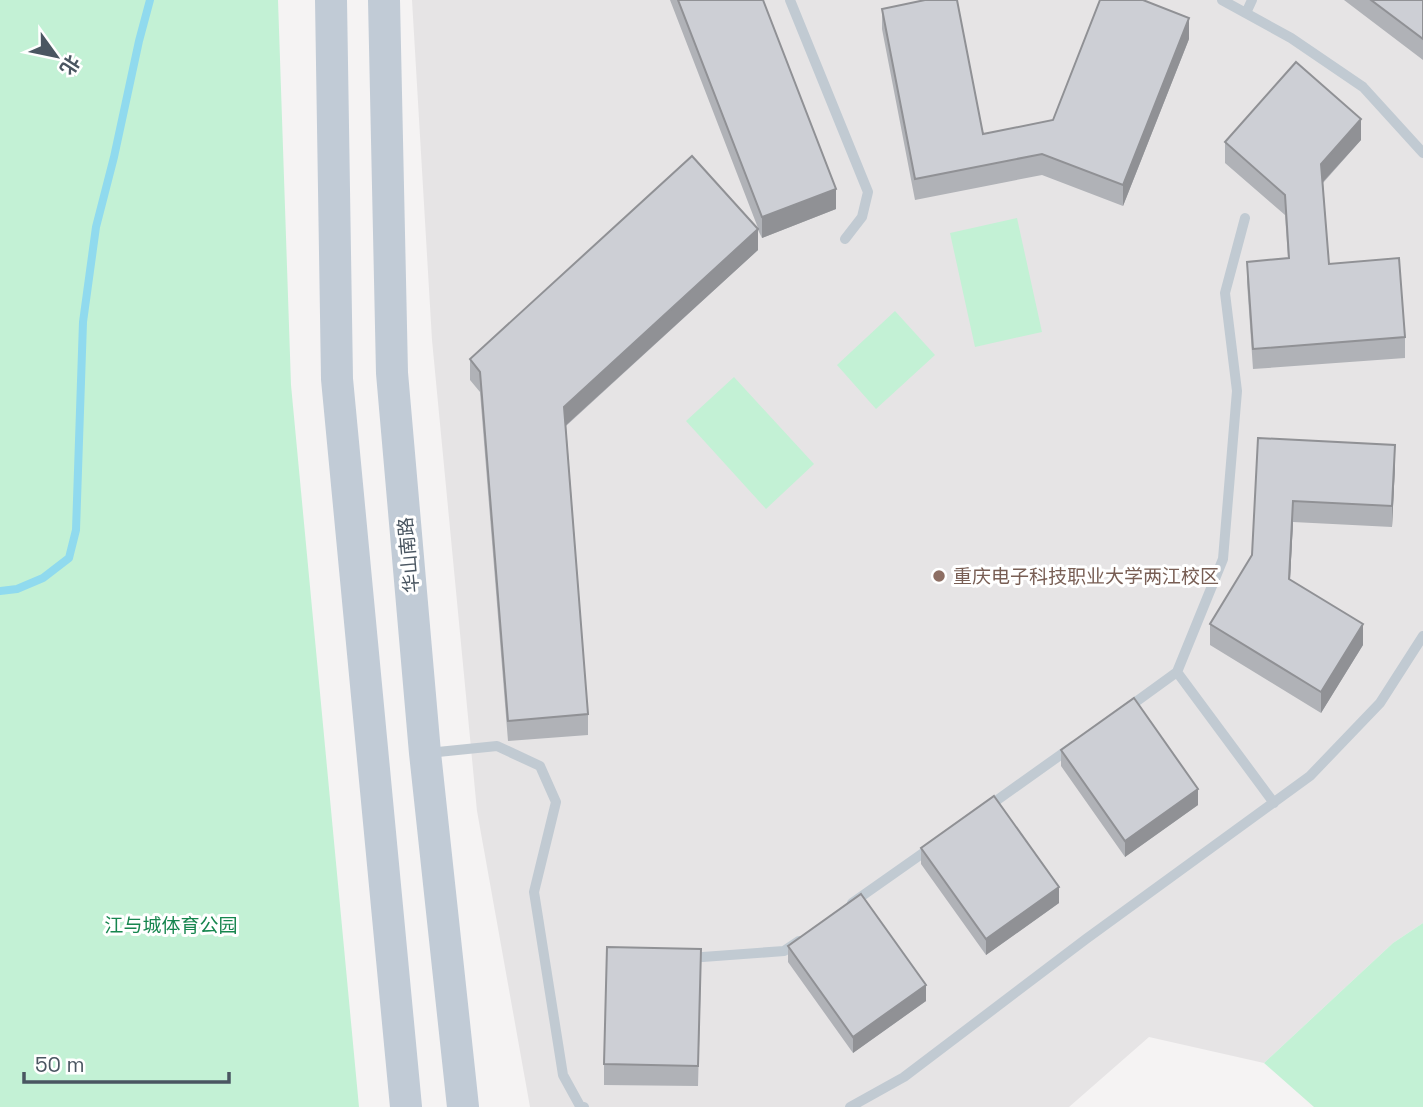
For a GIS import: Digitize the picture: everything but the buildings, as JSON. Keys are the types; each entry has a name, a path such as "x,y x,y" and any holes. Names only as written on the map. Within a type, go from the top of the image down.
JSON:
{"main road":[{"path":"331,0 337,379 406,1107"},
{"name":"华山南路","path":"384,0 392,373 425,753 463,1107"}],"lane":[{"path":"790,0 868,192 862,217 845,239"},
{"path":"1222,0 1291,38 1363,87 1423,153"},
{"path":"1247,13 1252,0"},
{"path":"1121,712 1177,672 1223,559 1237,391 1225,293 1245,218"},
{"path":"850,1107 904,1077 1086,939 1310,776 1380,703 1423,636"},
{"path":"1177,672 1274,803"},
{"path":"975,816 1087,736"},
{"path":"425,753 497,746 540,766 556,802 534,892 563,1075 580,1106 584,1107"},
{"path":"840,912 941,840"},
{"path":"684,959 784,951 807,936"}],"shaded area":[{"name":"重庆电子科技职业大学两江校区","path":"412,0 1423,0 1423,923 1393,943 1264,1063 1149,1037 1069,1107 530,1107 477,811 432,340"}],"green space":[{"name":"江与城体育公园","path":"0,0 278,0 291,385 359,1107 0,1107"},
{"path":"1017,218 1042,332 975,347 950,233"},
{"path":"895,311 935,355 876,409 837,365"},
{"path":"734,377 814,464 766,509 686,421"},
{"path":"1423,923 1423,1107 1314,1107 1264,1063 1393,943"}],"waterway":[{"path":"0,591 17,589 43,578 69,558 76,530 83,322 96,227 150,0"}],"place":[{"name":"重庆电子科技职业大学两江校区","path":"939,576"}]}
